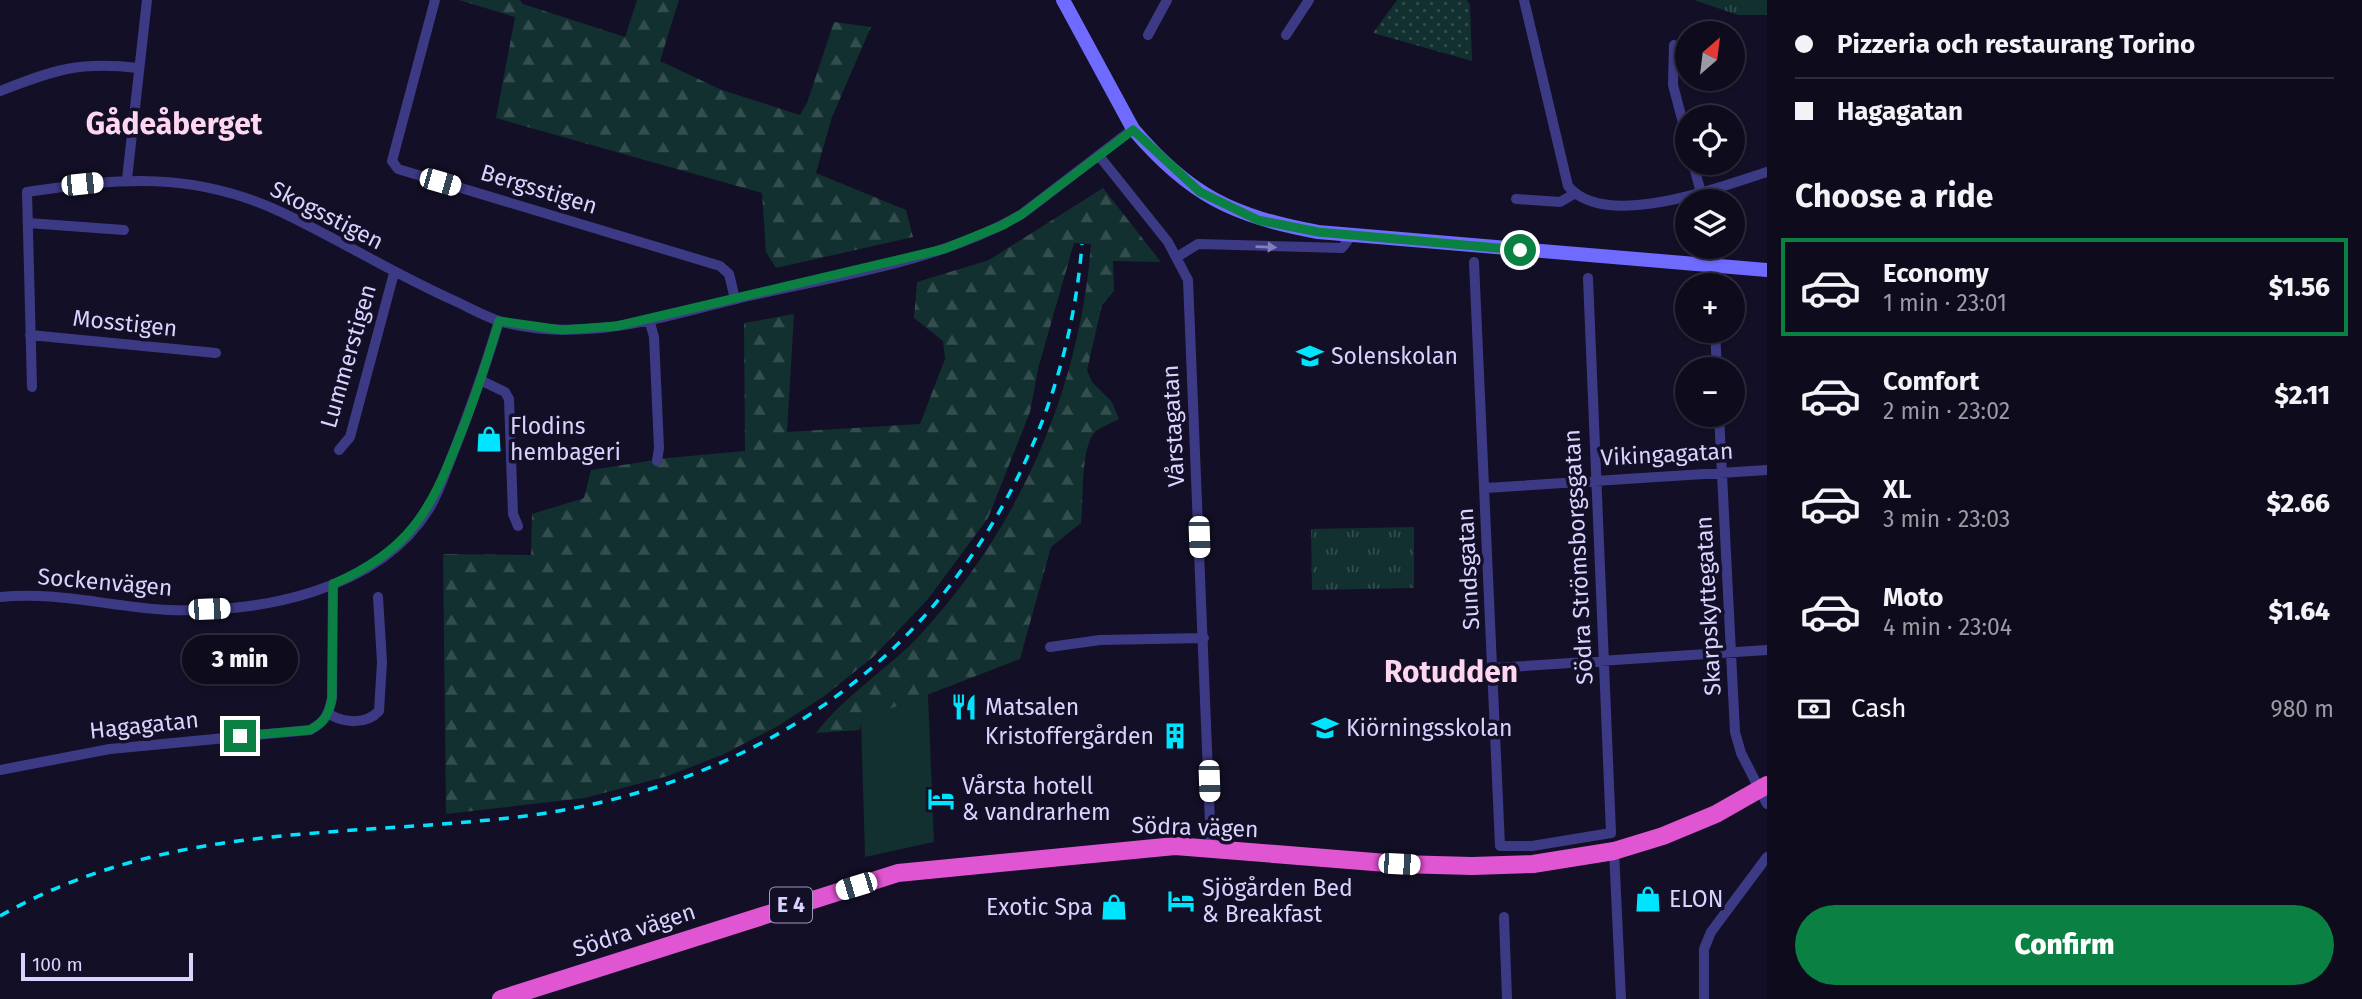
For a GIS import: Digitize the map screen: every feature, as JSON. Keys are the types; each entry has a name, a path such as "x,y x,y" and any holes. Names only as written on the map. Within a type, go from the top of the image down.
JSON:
{"highway":[{"name":"Södra vägen","path":"501,999 898,873 1148,847 1211,848 1386,863 1472,866 1533,863 1612,842 1663,836 1764,793"}],"main road":[{"path":"1063,0 1133,130 1161,159 1212,199 1237,212 1286,226 1352,235 1767,270"}],"street":[{"path":"32,387 27,192 127,179 147,0"},
{"name":"Bergsstigen","path":"435,0 391,161 398,169 720,265 729,274 735,299"},
{"path":"1149,35 1167,0"},
{"path":"1286,35 1309,0"},
{"path":"1524,0 1568,186 1574,194 1595,204 1626,206 1675,198"},
{"path":"1674,45 1673,85 1678,105"},
{"path":"0,91 74,65 100,63 138,68"},
{"path":"499,321 562,330 617,326 944,249 1022,214 1133,130"},
{"name":"Vårstagatan","path":"1100,157 1177,257 1188,280 1211,848"},
{"path":"1714,189 1767,172"},
{"name":"Skogsstigen","path":"127,179 198,185 249,199 284,213 394,273 499,321"},
{"path":"1516,199 1560,202 1574,194"},
{"path":"28,223 124,230"},
{"path":"1177,257 1198,244 1342,248 1352,235"},
{"name":"Sundsgatan","path":"1474,262 1500,846 1612,842"},
{"path":"1712,267 1712,273"},
{"name":"Lummerstigen","path":"339,450 350,437 394,273"},
{"name":"Södra Strömsborgsgatan","path":"1588,278 1621,999"},
{"path":"649,319 654,337 659,448 657,461"},
{"name":"Sockenvägen","path":"0,597 54,596 164,610 203,610 245,606 333,584 374,563 413,529 428,510 482,381 499,321"},
{"name":"Mosstigen","path":"30,335 216,353"},
{"path":"482,381 505,392 509,399 513,514 518,526"},
{"name":"Skarpskyttegatan","path":"1720,427 1735,732 1741,754 1764,793"},
{"name":"Vikingagatan","path":"1486,488 1767,470"},
{"path":"333,584 332,698 329,714 339,720 363,720 379,711 382,663 378,597"},
{"path":"1049,648 1100,640 1203,638"},
{"path":"1494,668 1767,650"},
{"name":"Hagagatan","path":"0,770 110,749 310,730 321,725 329,714"},
{"path":"1704,999 1704,949 1711,932 1767,857"},
{"path":"1504,917 1507,999"}],"green space":[{"path":"459,0 520,0 523,4 625,37 637,0 679,0 660,61 722,90 800,115 807,103 834,22 871,27 832,117 816,173 906,210 913,237 776,268 766,252 762,193 496,118 515,17"},
{"path":"1397,0 1467,0 1470,5 1472,61 1373,33"},
{"path":"1694,0 1767,0 1767,15 1738,15"},
{"path":"1103,188 1161,262 1113,261 1114,291 1102,305 1087,370 1092,382 1112,402 1119,419 1097,430 1090,440 1085,462 1081,523 1051,547 1020,659 862,720 860,730 816,733 827,719 920,635 987,549 1015,503 1058,404 1074,352 1085,298 1091,244 1074,243 1038,369 1030,412 988,518 928,599 873,657 823,697 776,727 724,754 668,776 585,798 446,814 443,554 531,555 532,514 584,498 591,470 667,458 745,451 744,323 794,314 787,432 920,424 945,359 943,341 914,318 917,282 989,260"},
{"path":"1414,527 1414,588 1312,590 1311,529"},
{"path":"928,694 934,842 865,857 861,720"}],"railway":[{"path":"0,916 62,886 125,864 189,849 253,839 517,817 580,807 641,792 699,772 756,746 809,715 859,678 906,636 948,588 976,550 1000,510 1041,426 1056,382 1077,291 1082,244"}],"place":[{"name":"Solenskolan","path":"1310,356"},
{"name":"Flodins hembageri","path":"489,439"},
{"name":"Matsalen","path":"964,707"},
{"name":"Kiörningsskolan","path":"1325,728"},
{"name":"Kristoffergården","path":"1175,736"},
{"name":"Vårsta hotell & vandrarhem","path":"941,799"},
{"name":"ELON","path":"1648,899"},
{"name":"Sjögården Bed & Breakfast","path":"1181,901"},
{"name":"Exotic Spa","path":"1114,907"}],"district":[{"name":"Gådeåberget","path":"174,124"},
{"name":"Rotudden","path":"1451,672"}],"route":[{"path":"240,736 310,730 321,725 329,714 332,698 333,584 374,563 398,544 428,510 482,381 499,321 562,330 617,326 944,249 1003,225 1022,214 1133,130 1161,159 1200,192 1222,205 1258,220 1318,232 1520,250"}]}
